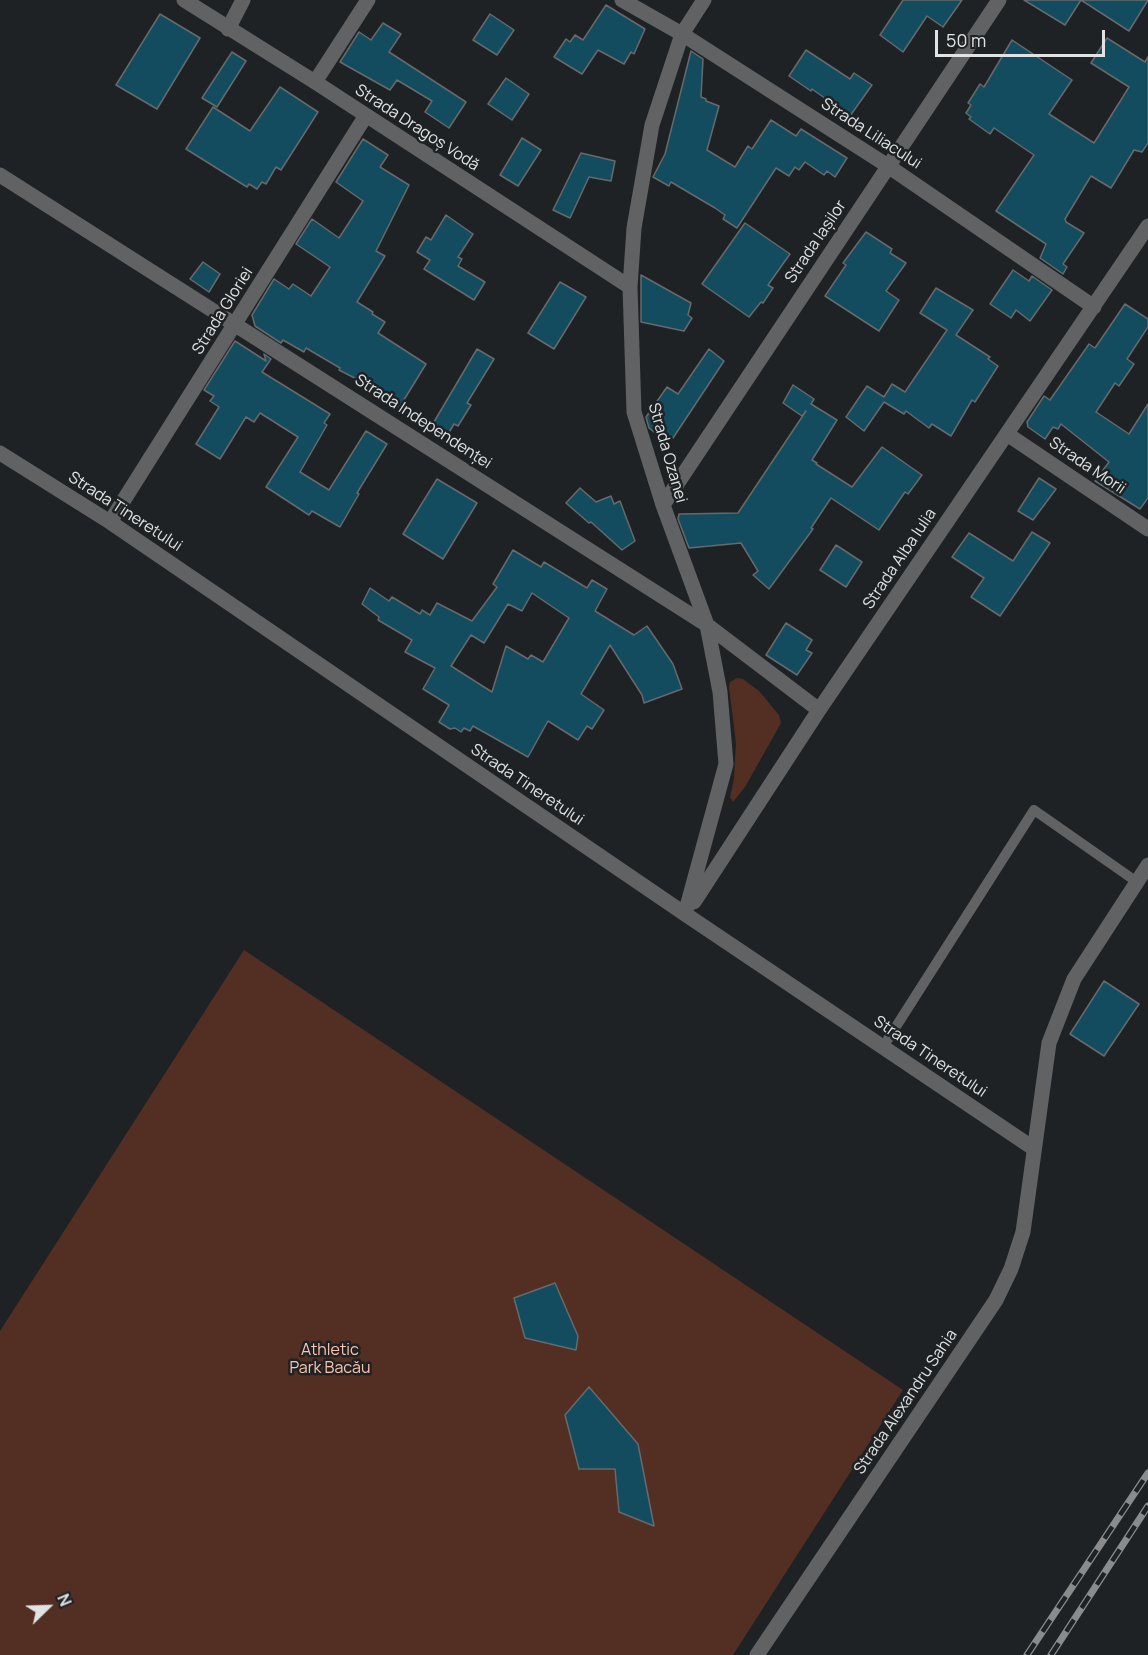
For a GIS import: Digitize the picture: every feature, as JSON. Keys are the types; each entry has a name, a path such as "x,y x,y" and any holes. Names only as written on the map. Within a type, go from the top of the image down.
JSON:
{"street":[{"name":"Strada Dragoș Vodă","path":"184,0 315,82 365,117 630,287"},
{"path":"228,28 243,0"},
{"path":"315,82 368,0"},
{"name":"Strada Liliacului","path":"622,0 682,34 888,166 1094,307"},
{"name":"Strada Ozanei","path":"685,914 726,764 720,692 707,625 663,505 634,412 630,287 634,228 652,125 682,34 704,0"},
{"name":"Strada Iașilor","path":"663,505 999,0"},
{"name":"Strada Gloriei","path":"110,522 365,117"},
{"name":"Strada Independenței","path":"0,175 707,625 819,710"},
{"name":"Strada Alba Iulia","path":"685,914 819,710 1148,226"},
{"name":"Strada Morii","path":"1006,434 1148,529"},
{"name":"Strada Tineretului","path":"0,453 110,522 685,914 1034,1148"},
{"name":"Strada Alexandru Sahia","path":"757,1655 996,1300 1011,1269 1023,1233 1049,1042 1061,1007 1074,979 1148,865"}],"lane":[{"path":"883,1047 1034,810 1137,882"}],"green space":[{"path":"737,678 743,679 759,691 779,715 781,723 745,787 733,802 730,797 734,779 736,743 729,687 730,682"},
{"name":"Athletic Park Bacău","path":"244,950 903,1390 733,1655 0,1655 0,1331"}],"building":[{"path":"903,0 962,0 943,27 927,16 903,52 880,35"},
{"path":"1024,0 1081,0 1065,25"},
{"path":"1081,0 1148,0 1129,31"},
{"path":"606,5 645,29 634,54 631,52 624,64 598,50 582,74 554,57 566,39 570,42 575,35 583,40"},
{"path":"160,14 200,38 157,109 116,85"},
{"path":"490,14 514,30 497,55 473,40"},
{"path":"383,23 401,34 389,52 466,102 449,128 425,112 432,101 397,80 390,90 340,62 359,32 371,40"},
{"path":"1107,38 1145,62 1148,57 1148,143 1142,152 1134,150 1111,188 1091,176 1065,219 1066,222 1084,233 1063,264 1067,267 1063,274 1040,258 1046,244 996,211 1034,155 994,128 990,134 969,119 971,117 966,113 971,105 968,103 980,84 984,87 1012,40 1072,80 1049,114 1094,143 1129,87 1091,63"},
{"path":"806,50 850,79 854,73 872,85 850,116 789,76"},
{"path":"691,51 703,59 701,97 719,106 707,150 735,167 748,146 752,149 771,120 796,136 801,129 847,158 835,177 827,171 824,175 805,162 799,170 795,167 789,176 776,168 737,228 723,219 725,215 715,208 671,182 669,186 653,177 665,154"},
{"path":"232,52 246,61 217,107 202,98"},
{"path":"506,78 529,94 512,120 488,104"},
{"path":"280,87 318,112 281,170 276,167 266,184 262,182 257,189 249,184 247,187 186,149 213,107 250,131"},
{"path":"522,138 541,150 518,186 500,175"},
{"path":"363,139 388,155 380,167 409,185 376,251 385,256 357,302 385,322 378,333 426,364 399,408 383,399 386,394 339,370 340,368 306,348 304,352 283,340 281,343 255,326 252,315 274,279 289,289 293,284 311,296 330,267 296,244 312,219 339,238 363,201 336,182"},
{"path":"581,153 615,161 611,181 589,177 570,218 553,210"},
{"path":"446,215 473,234 458,257 462,259 458,266 485,282 474,300 424,269 430,260 417,252 426,237 431,240"},
{"path":"745,223 790,254 768,285 773,288 763,303 761,302 749,317 702,284"},
{"path":"866,232 892,249 890,253 906,263 886,291 899,300 879,331 825,296 846,265 843,263"},
{"path":"203,262 220,274 209,292 190,279"},
{"path":"1013,270 1029,281 1032,276 1052,290 1030,321 1016,310 1011,318 990,304"},
{"path":"641,275 691,303 688,315 692,318 684,331 641,322"},
{"path":"560,282 586,297 554,349 528,333"},
{"path":"936,288 973,310 956,335 990,357 988,359 998,366 975,402 972,400 951,436 932,424 929,428 906,411 904,414 884,402 864,431 846,417 867,386 884,397 892,384 905,392 947,330 920,313"},
{"path":"1125,304 1148,319 1148,327 1127,359 1134,364 1119,386 1115,383 1096,412 1129,434 1148,404 1148,498 1140,509 1095,481 1109,462 1061,424 1058,429 1053,427 1045,439 1028,427 1027,422 1044,396 1050,400 1089,344 1095,348"},
{"path":"235,341 266,361 264,354 271,359 262,372 330,414 324,423 327,425 300,472 329,490 366,431 387,444 357,493 359,494 340,527 312,511 309,515 266,487 298,437 260,413 254,422 246,417 220,459 196,444 219,407 210,401 214,396 204,390"},
{"path":"477,349 494,359 467,403 471,405 458,426 454,424 447,436 431,427"},
{"path":"709,349 724,361 673,438 659,436 649,428 646,417 667,387 678,394"},
{"path":"793,385 814,399 811,404 837,420 812,460 816,464 852,487 882,447 922,475 908,494 905,492 879,530 831,498 811,528 813,529 769,589 753,575 758,571 741,543 689,548 678,519 679,514 738,513 806,411 802,416 783,403"},
{"path":"1039,478 1056,489 1033,520 1018,511"},
{"path":"437,479 477,503 443,559 403,534"},
{"path":"580,488 596,502 611,496 614,504 620,501 635,541 622,550 566,503"},
{"path":"1032,532 1050,543 1000,616 971,597 984,578 952,557 969,533 1013,561"},
{"path":"836,545 862,562 846,587 820,570"},
{"path":"513,550 541,567 544,562 587,588 592,580 607,589 595,611 634,635 647,626 673,664 682,689 644,703 642,695 610,645 581,694 604,710 592,729 587,726 578,740 548,721 528,757 473,726 470,731 464,728 461,732 455,728 450,729 439,722 449,705 423,689 435,668 405,652 412,640 378,620 379,617 362,604 370,588 389,601 392,597 420,614 422,610 430,615 437,603 472,621 497,587 493,584","holes":["532,593 569,618 543,662 531,655 528,659 506,646 492,692 451,666 471,635 484,643 508,604 522,611"]},
{"path":"786,623 812,640 806,650 812,653 797,675 766,655"},
{"path":"1104,981 1139,1004 1104,1056 1070,1034"},
{"path":"555,1283 578,1336 576,1350 525,1338 514,1298"},
{"path":"589,1387 638,1444 654,1526 619,1512 615,1469 579,1469 565,1415"}],"railway":[{"path":"1027,1655 1148,1473"},
{"path":"1051,1655 1148,1506"}]}
